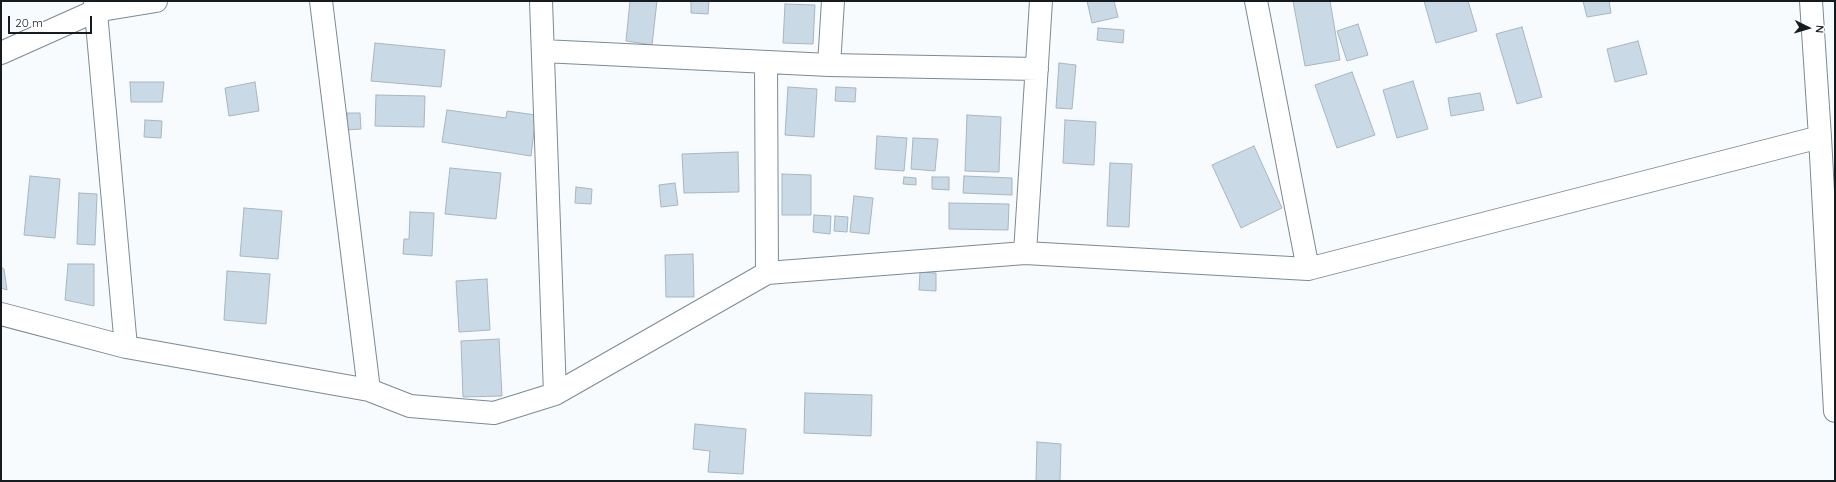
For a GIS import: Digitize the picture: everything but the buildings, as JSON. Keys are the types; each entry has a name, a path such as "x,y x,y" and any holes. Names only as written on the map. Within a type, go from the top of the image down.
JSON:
{"street":[{"path":"1,53 95,6 156,1"},
{"path":"321,1 368,390"},
{"path":"541,1 555,394"},
{"path":"829,65 833,1"},
{"path":"1025,253 1041,1"},
{"path":"1256,1 1308,268"},
{"path":"1811,1 1835,411"},
{"path":"95,6 126,347"},
{"path":"543,51 829,65 1037,69"},
{"path":"766,62 767,274"},
{"path":"1,314 126,347 368,390 410,406 494,413 555,394 767,274 1025,253 1308,268 1820,137"}]}
